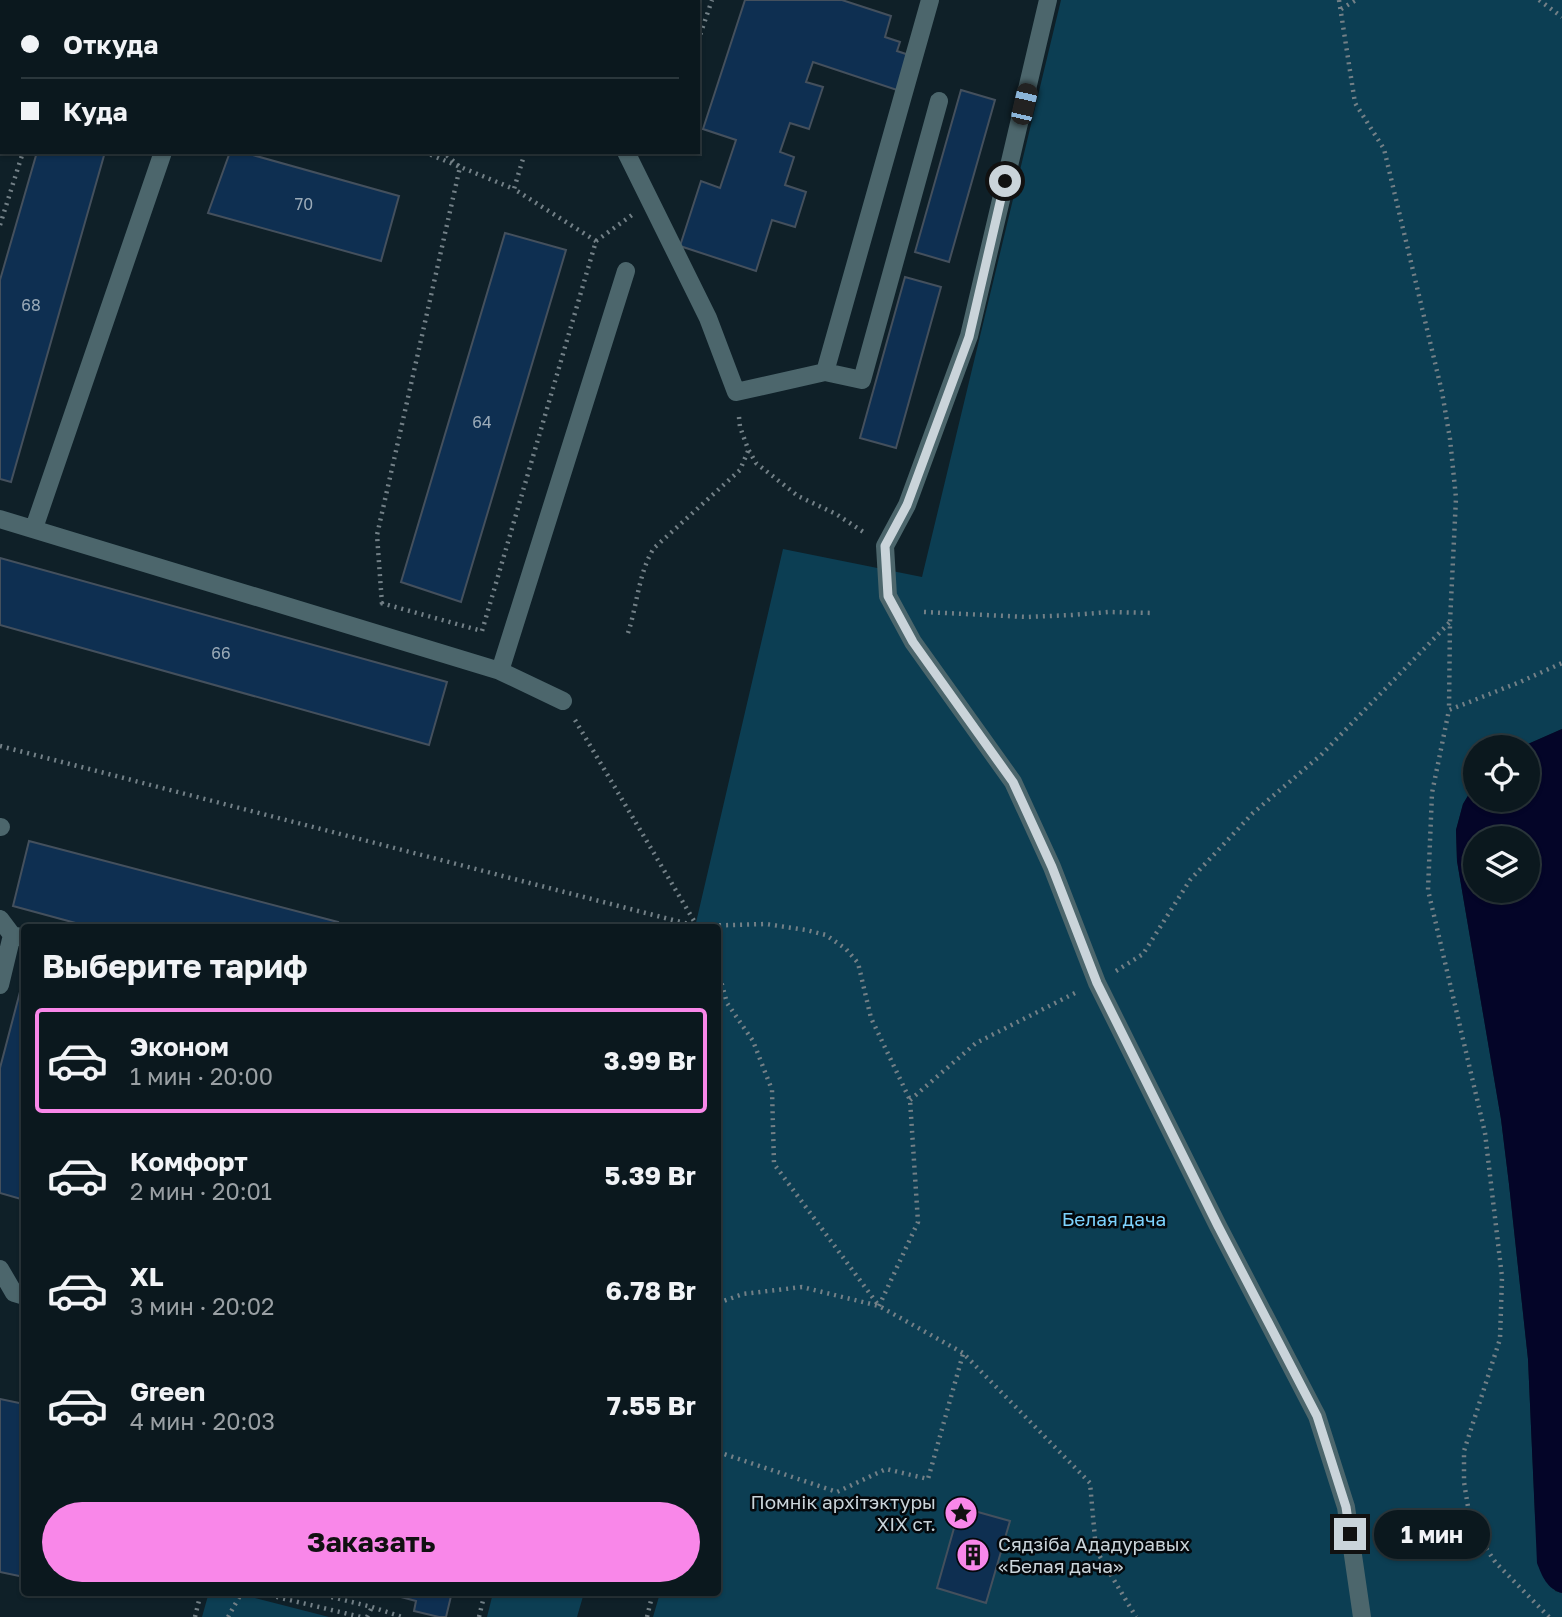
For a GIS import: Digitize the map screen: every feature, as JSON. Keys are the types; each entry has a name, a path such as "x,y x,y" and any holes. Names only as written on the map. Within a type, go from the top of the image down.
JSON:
{"lane":[{"path":"825,372 930,0"},
{"path":"1048,0 969,337 907,505 885,546 888,596 913,642 1013,782 1052,867 1097,983 1218,1226 1317,1416 1346,1507 1362,1617"},
{"path":"627,154 708,317 736,391 825,372 862,380 939,102"},
{"path":"34,528 162,154"},
{"path":"500,671 626,271"},
{"path":"0,519 500,671 564,701"},
{"path":"0,919 18,936 0,985"},
{"path":"0,1269 13,1293 21,1295"}],"path":[{"path":"700,34 712,0"},
{"path":"1339,0 1355,103 1384,149 1442,392 1456,498 1449,710 1432,793 1428,890 1485,1133 1502,1277 1500,1339 1464,1451 1464,1482 1469,1513 1479,1538 1496,1563 1549,1617"},
{"path":"1341,9 1356,0"},
{"path":"1539,0 1562,17"},
{"path":"0,225 22,154"},
{"path":"429,154 514,188 596,241"},
{"path":"445,154 460,167"},
{"path":"514,188 524,154"},
{"path":"384,636 377,535 460,167"},
{"path":"382,603 482,631 596,241 625,220"},
{"path":"736,391 740,427 756,463 798,496 836,514 885,546"},
{"path":"628,633 648,558 654,548 740,470 748,449"},
{"path":"888,596 928,613 1027,617 1154,612"},
{"path":"910,1100 976,1043 1097,983 1143,954 1191,880 1253,813 1321,755 1450,622"},
{"path":"1449,710 1562,663"},
{"path":"564,701 695,924"},
{"path":"0,746 685,924"},
{"path":"721,926 766,924 826,935 846,949 858,962 871,1018 910,1100 918,1222 878,1306"},
{"path":"721,981 727,1003 753,1041 772,1090 774,1164 878,1306"},
{"path":"721,1302 743,1294 802,1287 878,1306 963,1353 1090,1483 1096,1550 1136,1617"},
{"path":"721,1453 837,1492 886,1469 928,1479 963,1353"},
{"path":"195,1617 200,1596"},
{"path":"228,1617 240,1596"},
{"path":"273,1596 361,1617"},
{"path":"327,1596 402,1617"},
{"path":"479,1617 484,1596"},
{"path":"647,1617 652,1596"},
{"path":"367,1617 372,1607"}],"green space":[{"name":"Белая дача","path":"1061,0 1562,0 1562,729 1540,739 1540,735 1463,735 1463,804 1456,830 1463,903 1501,1119 1509,1184 1528,1359 1535,1514 1555,1591 1562,1593 1562,1617 653,1617 659,1596 721,1596 721,924 696,924 783,549 922,577"},
{"path":"208,1596 248,1596 329,1617 202,1617"},
{"path":"492,1596 583,1596 577,1617 487,1617"}],"shaded area":[{"path":"1562,729 1562,1593 1549,1585 1537,1563 1528,1359 1509,1184 1501,1119 1464,903 1540,903 1540,826 1463,826 1463,896 1457,861 1456,830 1463,804 1463,812 1540,812 1540,739"}],"building":[{"path":"745,0 842,0 891,16 885,37 900,42 897,51 909,55 897,90 813,62 806,82 823,87 809,129 790,123 780,152 794,157 785,185 806,192 795,227 772,220 756,271 680,246 701,181 720,188 736,140 703,129"},
{"path":"961,90 995,100 949,262 915,252"},
{"path":"36,154 104,154 11,482 0,479 0,280"},
{"path":"229,154 249,154 399,196 381,261 208,213"},
{"path":"505,233 566,250 461,602 401,582"},
{"path":"905,277 941,287 896,448 860,438"},
{"path":"0,558 447,682 429,745 0,625"},
{"path":"29,841 338,922 79,924 13,906"},
{"path":"21,988 21,1199 0,1193 0,1068"},
{"path":"0,1399 21,1403 21,1576 0,1572"},
{"name":"Сядзіба Ададуравых «Белая дача»","path":"960,1507 1010,1521 986,1603 937,1588"},
{"path":"397,1596 451,1596 446,1617 414,1611 416,1601"}],"place":[{"name":"Помнік архітэктуры XIX ст.","path":"961,1513"},
{"name":"Сядзіба Ададуравых «Белая дача»","path":"973,1555"}],"route":[{"path":"1005,181 969,337 907,505 885,546 888,596 913,642 1013,782 1052,867 1097,983 1218,1226 1317,1416 1346,1507 1350,1534"}]}
